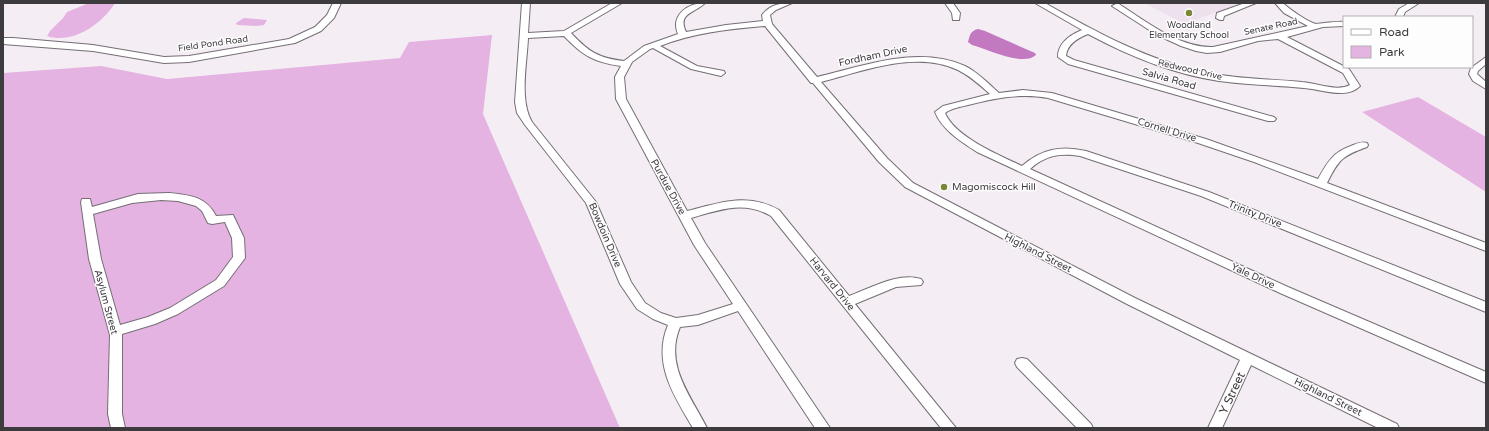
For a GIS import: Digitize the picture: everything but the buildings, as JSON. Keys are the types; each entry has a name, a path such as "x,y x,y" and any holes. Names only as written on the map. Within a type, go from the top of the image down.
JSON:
{"street":[{"name":"Field Pond Road","path":"3,42 13,41 93,48 164,60 189,59 292,41 318,29 331,16 337,3"},
{"name":"Bowdoin Drive","path":"526,3 520,102 523,116 591,202 626,284 635,299 649,312 675,323"},
{"path":"524,36 566,33 618,3"},
{"path":"683,36 678,24 680,19 683,15 701,3"},
{"path":"566,33 590,57 625,64 638,53 653,45 683,36 710,30 768,23 766,16 769,11 788,3"},
{"path":"948,3 956,13 956,18"},
{"name":"Redwood Drive","path":"1039,3 1088,31 1141,57 1176,68 1215,77 1307,85 1341,90 1355,86 1355,83 1344,68"},
{"path":"1220,18 1220,14 1252,3"},
{"path":"1279,3 1287,11 1314,26"},
{"path":"1399,16 1400,13 1409,4"},
{"name":"Senate Road","path":"1116,6 1167,35 1196,48 1217,49 1279,36 1314,26 1330,23 1343,24"},
{"name":"Highland Street","path":"768,23 787,50 883,160 909,185 1091,281 1392,428"},
{"name":"Salvia Road","path":"1088,31 1077,36 1068,43 1062,50 1062,57 1071,62 1271,119"},
{"path":"1279,36 1343,68"},
{"path":"653,45 687,65 708,72 722,73"},
{"name":"Fordham Drive","path":"814,81 900,60 929,59 945,62 967,71 997,96"},
{"path":"1486,60 1474,70 1473,74 1476,79 1486,86"},
{"name":"Purdue Drive","path":"625,64 618,81 618,89 621,99 684,216 700,245 823,428"},
{"name":"Cornell Drive","path":"1023,170 986,153 970,143 952,128 940,114 941,111 946,108 997,96 1025,92 1040,92 1210,144 1321,184 1486,247"},
{"path":"1321,184 1335,157 1341,153 1363,145"},
{"name":"Trinity Drive","path":"1023,170 1035,158 1044,153 1064,150 1082,153 1202,193 1486,307"},
{"name":"Yale Drive","path":"1023,170 1284,290 1486,378"},
{"name":"Asylum Street","path":"115,332 152,321 174,311 220,283 239,258 238,238 228,218 212,220 209,212 200,203 180,198 157,196 87,207 95,259 115,332 115,414 118,428"},
{"name":"Harvard Drive","path":"684,216 740,203 757,204 767,207 778,216 949,428"},
{"path":"847,302 895,282 917,282"},
{"path":"700,428 678,387 670,366 668,352 671,331 675,323 698,320 740,306"},
{"name":"Y Street","path":"1218,427 1248,358"},
{"path":"1022,363 1086,428"}],"shaded area":[{"name":"Woodland Elementary School","path":"1144,3 1241,3 1185,24"},
{"path":"978,29 1035,53 1036,55 1023,59 1014,58 972,45 968,42 970,35 973,31"}],"green space":[{"path":"89,3 115,3 110,11 95,25 77,35 57,38 47,36 67,12"},
{"path":"244,18 267,20 264,25 237,25 236,23"},
{"path":"492,35 483,114 620,428 3,428 3,73 101,66 167,79 400,58 409,42"},
{"path":"1418,97 1486,137 1486,192 1362,112"}],"place":[{"name":"Woodland Elementary School","path":"1189,13"},
{"name":"Magomiscock Hill","path":"944,187"}]}
